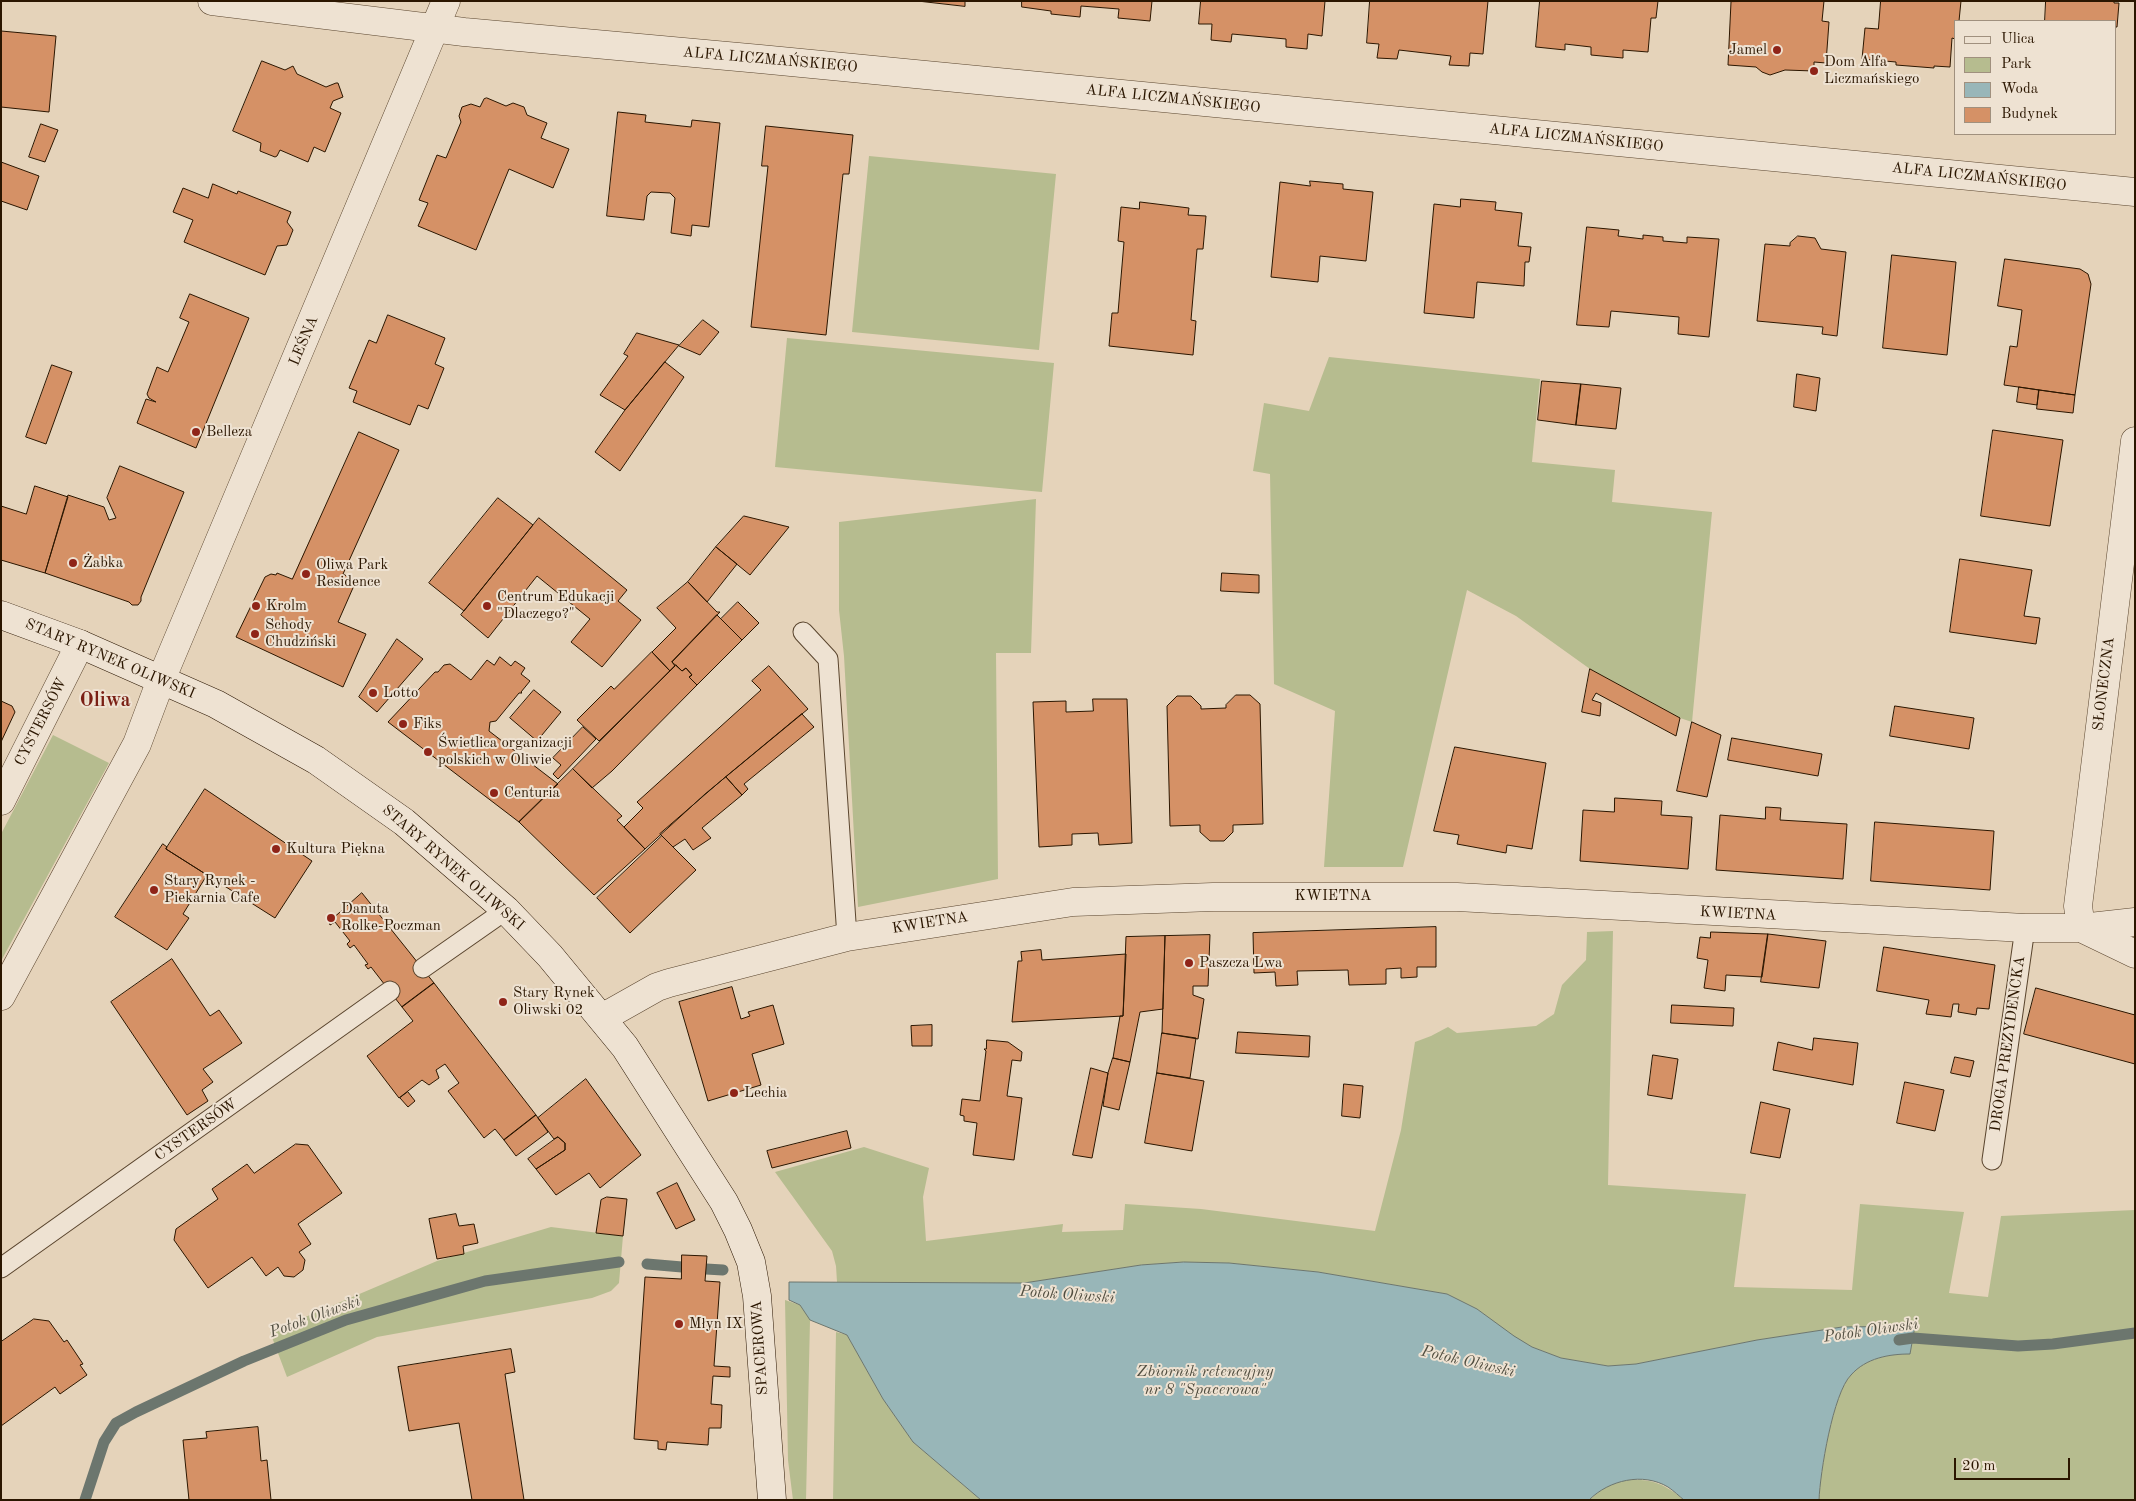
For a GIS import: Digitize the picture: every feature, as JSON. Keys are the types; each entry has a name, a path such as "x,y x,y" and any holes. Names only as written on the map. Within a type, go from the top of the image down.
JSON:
{"street":[{"name":"ALFA LICZMAŃSKIEGO","path":"212,1 474,33 2135,192"},
{"name":"LEŚNA","path":"161,680 446,1"},
{"name":"SŁONECZNA","path":"2081,928 2078,906 2135,441"},
{"name":"STARY RYNEK OLIWSKI","path":"1,614 80,644 240,717 316,760 404,822 506,910 550,956 625,1047 724,1202"},
{"name":"CYSTERSÓW","path":"1,801 80,644"},
{"path":"1,996 136,744 161,680"},
{"name":"KWIETNA","path":"602,1018 656,987 847,937 1073,902 1213,896 1457,897 2024,928 2081,928 2135,922"},
{"name":"KWIETNA","path":"2081,928 2135,954"},
{"name":"SPACEROWA","path":"724,1202 751,1262 757,1296 772,1500"}],"lane":[{"path":"803,632 828,659 847,937"},
{"path":"423,968 506,910"},
{"name":"DROGA PREZYDENCKA","path":"1992,1160 2024,928"},
{"name":"CYSTERSÓW","path":"1,1268 390,992"}],"green space":[{"path":"869,156 1056,174 1039,350 852,332"},
{"path":"787,338 1054,363 1042,492 775,467"},
{"path":"1329,357 1540,379 1532,462 1615,470 1612,502 1712,512 1692,722 1680,718 1590,669 1516,616 1467,590 1403,867 1324,867 1335,711 1274,684 1270,474 1253,471 1264,403 1309,411"},
{"path":"1036,499 1031,653 996,653 998,879 858,907 844,656 839,610 839,522"},
{"path":"53,735 109,763 1,961 1,834"},
{"path":"1613,931 1608,1185 1746,1194 1734,1287 1852,1290 1860,1204 1964,1212 1949,1293 1988,1297 2001,1216 2135,1210 2135,1500 1819,1500 1822,1472 1833,1415 1844,1384 1857,1369 1870,1361 1886,1356 1910,1354 1915,1326 1842,1327 1757,1340 1636,1364 1608,1366 1561,1358 1532,1347 1514,1337 1477,1309 1447,1294 1318,1272 1229,1263 1184,1262 1141,1265 1024,1283 837,1282 836,1266 832,1251 775,1172 864,1147 929,1168 923,1197 926,1241 1063,1224 1062,1232 1123,1230 1125,1204 1201,1209 1375,1231 1401,1130 1415,1042 1448,1027 1457,1033 1536,1026 1554,1014 1562,985 1586,960 1587,932"},
{"path":"551,1227 623,1236 619,1283 611,1291 592,1298 377,1337 287,1377 270,1332 437,1261"},
{"path":"785,1300 800,1305 810,1320 806,1500 793,1500 788,1460"},
{"path":"836,1332 847,1335 883,1399 913,1442 981,1500 833,1500"},
{"path":"1626,1480 1643,1480 1657,1483 1684,1500 1589,1500 1606,1486"}],"water":[{"name":"Zbiornik retencyjny nr 8 \"Spacerowa\"","path":"1184,1262 1229,1263 1318,1272 1447,1294 1477,1309 1532,1347 1561,1358 1608,1366 1636,1364 1757,1340 1842,1327 1915,1326 1910,1354 1886,1356 1871,1361 1857,1369 1844,1384 1833,1415 1822,1472 1819,1500 1684,1500 1668,1487 1658,1482 1637,1479 1627,1480 1606,1487 1589,1500 981,1500 913,1442 883,1399 847,1335 810,1320 800,1305 789,1300 789,1282 1024,1283 1141,1265"}],"building":[{"path":"918,1 965,1 965,6"},
{"path":"1022,1 1152,1 1150,21 1118,18 1119,9 1081,6 1080,17 1051,14 1051,11 1022,7"},
{"path":"1201,1 1325,1 1322,36 1308,34 1307,49 1286,47 1286,39 1232,34 1231,42 1211,40 1212,24 1199,24"},
{"path":"1370,1 1488,1 1483,54 1470,53 1469,66 1449,65 1451,56 1399,50 1397,59 1377,58 1379,44 1367,43"},
{"path":"1540,1 1658,1 1656,18 1651,18 1648,52 1623,50 1623,58 1591,55 1591,47 1565,44 1565,50 1536,47"},
{"path":"1824,1 1822,21 1829,22 1826,63 1814,62 1814,71 1785,70 1770,75 1756,67 1728,65 1731,2"},
{"path":"1881,1 1961,1 1959,20 1954,20 1954,39 1952,38 1950,67 1934,66 1934,68 1896,65 1896,62 1862,59 1865,28 1878,29"},
{"path":"2046,1 2114,1 2114,3 2119,3 2117,27 2116,20 2045,20"},
{"path":"1,31 56,36 49,112 1,107"},
{"path":"262,61 285,70 293,66 297,74 326,87 338,83 343,97 333,101 330,108 341,113 325,152 314,147 308,162 280,150 275,157 260,151 261,143 233,131"},
{"path":"487,98 506,106 513,103 524,107 527,115 547,123 541,138 569,149 553,188 509,169 476,250 418,226 428,203 419,200 437,155 446,158 461,122 459,116 462,107 471,104 480,107 484,99"},
{"path":"618,112 646,115 645,122 691,127 692,120 720,123 709,227 692,225 691,236 671,233 675,198 670,193 651,192 647,196 644,220 607,216"},
{"path":"41,124 58,130 45,162 29,157"},
{"path":"766,126 853,135 849,174 843,174 826,335 751,327 768,166 762,166"},
{"path":"1,162 39,176 27,210 1,201"},
{"path":"1310,181 1343,184 1343,189 1373,192 1366,261 1320,256 1318,282 1271,277 1280,182 1310,186"},
{"path":"213,184 237,194 238,191 291,212 287,222 293,230 287,245 277,246 265,275 184,242 193,220 173,212 183,188 208,198"},
{"path":"1461,199 1496,202 1495,210 1522,213 1518,246 1531,247 1529,262 1525,262 1524,286 1477,282 1474,318 1424,313 1434,204 1460,207"},
{"path":"1140,202 1189,208 1188,215 1206,216 1203,249 1197,249 1191,320 1196,321 1193,355 1109,346 1112,313 1118,313 1124,242 1118,241 1121,207 1139,209"},
{"path":"1587,227 1619,230 1618,236 1643,239 1643,235 1663,237 1663,241 1687,243 1687,237 1719,239 1709,337 1678,334 1679,317 1611,311 1609,327 1577,325"},
{"path":"1798,236 1815,238 1821,249 1846,252 1837,336 1822,334 1823,327 1757,321 1765,244 1790,246 1790,243"},
{"path":"1892,255 1956,262 1947,355 1883,348"},
{"path":"2005,259 2080,269 2088,274 2091,284 2075,395 2004,385 2010,346 2017,347 2022,310 1998,306"},
{"path":"190,294 249,318 196,448 137,423 146,399 156,402 149,398 147,394 157,367 168,372 189,322 180,318"},
{"path":"388,315 445,338 435,364 444,368 428,409 418,405 410,425 353,402 357,391 349,388 369,340 376,343"},
{"path":"703,320 719,332 700,355 679,346"},
{"path":"637,333 679,345 625,410 600,395 628,356 624,354"},
{"path":"665,362 684,377 620,471 595,452 625,410"},
{"path":"52,365 72,372 46,444 26,437"},
{"path":"1797,374 1820,378 1816,411 1794,407"},
{"path":"1542,381 1581,384 1576,425 1538,420"},
{"path":"1581,384 1621,388 1616,429 1576,425"},
{"path":"2019,387 2039,390 2037,405 2017,402"},
{"path":"2039,390 2075,395 2073,413 2037,409"},
{"path":"1993,430 2063,440 2050,526 1981,516"},
{"path":"359,432 399,450 343,574 356,581 338,622 366,634 343,687 236,637 265,577 271,574 276,575 277,573 292,579"},
{"path":"120,466 184,492 138,605 132,605 129,602 45,573 68,495 104,507 109,520 116,518 107,498"},
{"path":"35,486 68,497 45,573 1,560 1,506 26,514"},
{"path":"498,498 533,525 464,611 429,583"},
{"path":"744,516 789,527 750,575 716,547"},
{"path":"539,518 627,590 618,601 641,620 602,667 571,642 590,619 537,576 488,638 461,615"},
{"path":"716,547 737,564 707,602 688,582"},
{"path":"1960,559 2032,570 2024,616 2040,618 2036,644 1950,632"},
{"path":"1222,573 1259,575 1259,593 1221,591"},
{"path":"688,582 717,612 720,612 672,662 675,666 670,671 652,652 676,628 657,608"},
{"path":"738,602 759,623 742,640 721,619"},
{"path":"717,615 742,640 697,685 689,677 692,675 686,668 682,671 672,662"},
{"path":"397,639 423,659 377,712 359,697"},
{"path":"652,652 670,671 599,741 577,720 611,686 614,689"},
{"path":"500,657 511,666 515,661 525,668 521,674 530,681 522,693 519,693 496,721 490,722 489,731 558,784 519,822 388,722 435,672 438,672 444,665 450,664 471,680 487,660 494,665"},
{"path":"676,665 682,671 686,668 692,675 689,677 697,685 612,771 592,788 573,769"},
{"path":"769,666 808,709 705,794 645,849 624,827 643,808 637,802 761,690 752,681"},
{"path":"1590,669 1680,718 1676,736 1596,693 1592,700 1601,703 1600,716 1582,712"},
{"path":"534,690 561,712 537,741 510,718"},
{"path":"1236,695 1250,695 1260,704 1263,824 1233,825 1233,832 1224,841 1210,841 1200,832 1200,825 1170,826 1167,706 1177,696 1191,696 1201,706 1201,709 1226,708 1226,705"},
{"path":"1093,699 1127,699 1132,843 1099,845 1098,833 1072,834 1072,845 1039,847 1033,702 1066,701 1066,712 1093,711"},
{"path":"1,701 12,706 15,712 1,742"},
{"path":"1895,706 1974,718 1969,749 1890,736"},
{"path":"802,714 814,727 744,784 748,789 742,795 726,777"},
{"path":"1692,722 1721,735 1707,797 1677,791"},
{"path":"583,727 596,739 558,779 553,774 561,765 553,758"},
{"path":"1732,738 1822,754 1818,776 1728,760"},
{"path":"1455,747 1546,763 1532,849 1507,845 1506,853 1457,844 1459,835 1434,831"},
{"path":"573,769 622,816 617,820 645,849 594,895 519,822"},
{"path":"726,777 742,795 702,828 711,838 693,850 685,839 673,847 660,834"},
{"path":"205,789 312,861 275,918 166,849"},
{"path":"1615,798 1662,801 1661,815 1692,817 1688,869 1580,861 1583,810 1614,812"},
{"path":"1766,807 1781,808 1780,820 1847,824 1843,879 1716,870 1720,815 1765,819"},
{"path":"1875,822 1994,831 1990,890 1871,881"},
{"path":"662,836 696,870 630,933 597,898"},
{"path":"163,844 167,847 166,849 207,875 183,914 189,918 167,950 115,917"},
{"path":"362,893 434,983 402,1007 371,967 368,969 365,965 368,964 354,945 350,948 347,944 350,941 335,922 330,925 328,919 333,918"},
{"path":"1436,927 1436,967 1417,967 1417,977 1401,978 1401,968 1386,969 1386,984 1349,985 1348,970 1297,971 1298,985 1276,986 1275,972 1254,973 1253,933"},
{"path":"1711,932 1768,934 1762,977 1726,975 1725,991 1704,988 1708,960 1697,958 1700,937 1710,938"},
{"path":"1768,934 1826,941 1819,988 1761,982"},
{"path":"1210,935 1208,986 1193,986 1193,995 1204,999 1198,1039 1162,1033 1165,936"},
{"path":"1165,936 1163,1009 1140,1012 1130,1062 1113,1058 1120,1016 1123,1016 1126,937"},
{"path":"1884,947 1995,965 1989,1009 1977,1008 1976,1015 1958,1012 1959,1004 1953,1004 1951,1017 1926,1014 1929,1000 1877,991"},
{"path":"1041,950 1042,960 1126,954 1123,1016 1012,1022 1018,961 1022,961 1021,952"},
{"path":"172,959 210,1016 219,1010 242,1043 203,1069 213,1082 202,1090 208,1101 187,1115 111,1002"},
{"path":"434,983 536,1115 504,1140 495,1129 484,1138 448,1091 459,1083 445,1064 436,1070 439,1078 429,1085 422,1080 399,1098 367,1056 413,1021 402,1007"},
{"path":"732,987 741,1019 750,1016 748,1012 773,1005 784,1044 752,1054 761,1085 708,1101 679,1002"},
{"path":"2036,988 2135,1015 2135,1064 2024,1034"},
{"path":"1672,1005 1734,1008 1733,1026 1671,1023"},
{"path":"932,1025 932,1046 912,1046 911,1026"},
{"path":"1238,1032 1310,1036 1309,1057 1236,1053"},
{"path":"1162,1033 1196,1038 1190,1078 1157,1073"},
{"path":"1814,1038 1858,1043 1853,1085 1773,1070 1778,1042 1812,1050"},
{"path":"987,1040 1008,1042 1022,1052 1021,1061 1012,1060 1007,1096 1022,1098 1014,1160 973,1155 977,1123 964,1121 964,1116 960,1115 962,1099 980,1101 986,1051 984,1049 986,1049"},
{"path":"1653,1055 1678,1059 1672,1099 1648,1095"},
{"path":"1955,1057 1974,1061 1970,1077 1951,1073"},
{"path":"1113,1058 1130,1062 1119,1110 1103,1106 1108,1073"},
{"path":"1091,1068 1108,1073 1092,1158 1073,1155"},
{"path":"1157,1073 1204,1081 1192,1151 1145,1143"},
{"path":"586,1079 641,1155 600,1188 589,1173 556,1195 536,1169 565,1150 565,1143 558,1137 554,1139 538,1118"},
{"path":"1905,1082 1944,1090 1935,1131 1897,1123"},
{"path":"1344,1084 1363,1086 1360,1118 1342,1116"},
{"path":"408,1092 415,1101 408,1107 400,1098"},
{"path":"1761,1102 1790,1109 1780,1158 1751,1153"},
{"path":"536,1115 548,1132 516,1156 504,1140"},
{"path":"847,1131 851,1148 772,1168 767,1151"},
{"path":"558,1137 565,1143 565,1150 536,1169 528,1159"},
{"path":"296,1144 308,1145 342,1193 298,1224 311,1244 299,1252 305,1260 303,1270 294,1277 284,1276 278,1267 266,1276 252,1257 208,1288 174,1240 176,1229 218,1199 212,1189 247,1164 254,1173"},
{"path":"677,1183 695,1220 676,1229 657,1193"},
{"path":"607,1197 627,1199 623,1236 596,1233 601,1200"},
{"path":"456,1214 459,1226 474,1224 478,1243 463,1246 464,1254 437,1259 429,1219"},
{"name":"Młyn IX","path":"682,1255 707,1256 705,1281 720,1282 714,1366 730,1367 730,1377 713,1376 711,1404 722,1405 721,1428 709,1428 708,1445 667,1442 666,1450 658,1449 658,1441 634,1439 645,1277 681,1279"},
{"path":"34,1319 49,1321 64,1342 67,1340 83,1364 80,1365 87,1375 60,1394 55,1387 1,1426 1,1342"},
{"path":"511,1349 515,1372 505,1374 524,1500 472,1500 459,1423 409,1431 398,1367"},
{"path":"258,1427 261,1461 267,1460 271,1500 189,1500 183,1440 207,1438 206,1432"}],"waterway":[{"name":"Potok Oliwski","path":"85,1500 104,1442 116,1423 244,1361 346,1320 485,1281 619,1262"},
{"name":"Potok Oliwski","path":"647,1264 682,1267"},
{"name":"Potok Oliwski","path":"706,1269 723,1270"},
{"name":"Potok Oliwski","path":"1899,1340 1913,1338 2018,1346 2053,1344 2135,1333"}],"place":[{"name":"Jamel","path":"1777,50"},
{"name":"Dom Alfa Liczmańskiego","path":"1814,71"},
{"name":"Belleza","path":"196,432"},
{"name":"Żabka","path":"73,563"},
{"name":"Oliwa Park Residence","path":"306,574"},
{"name":"Krolm","path":"256,606"},
{"name":"Centrum Edukacji \"Dlaczego?\"","path":"487,606"},
{"name":"Schody Chudziński","path":"255,634"},
{"name":"Lotto","path":"373,693"},
{"name":"Fiks","path":"403,724"},
{"name":"Świetlica organizacji polskich w Oliwie","path":"428,752"},
{"name":"Centuria","path":"494,793"},
{"name":"Kultura Piękna","path":"276,849"},
{"name":"Stary Rynek - Piekarnia Cafe","path":"154,890"},
{"name":"Danuta Rolke-Poczman","path":"331,918"},
{"name":"Paszcza Lwa","path":"1189,963"},
{"name":"Stary Rynek Oliwski 02","path":"503,1002"},
{"name":"Lechia","path":"734,1093"},
{"name":"Młyn IX","path":"679,1324"}],"district":[{"name":"Oliwa","path":"105,701"}]}
